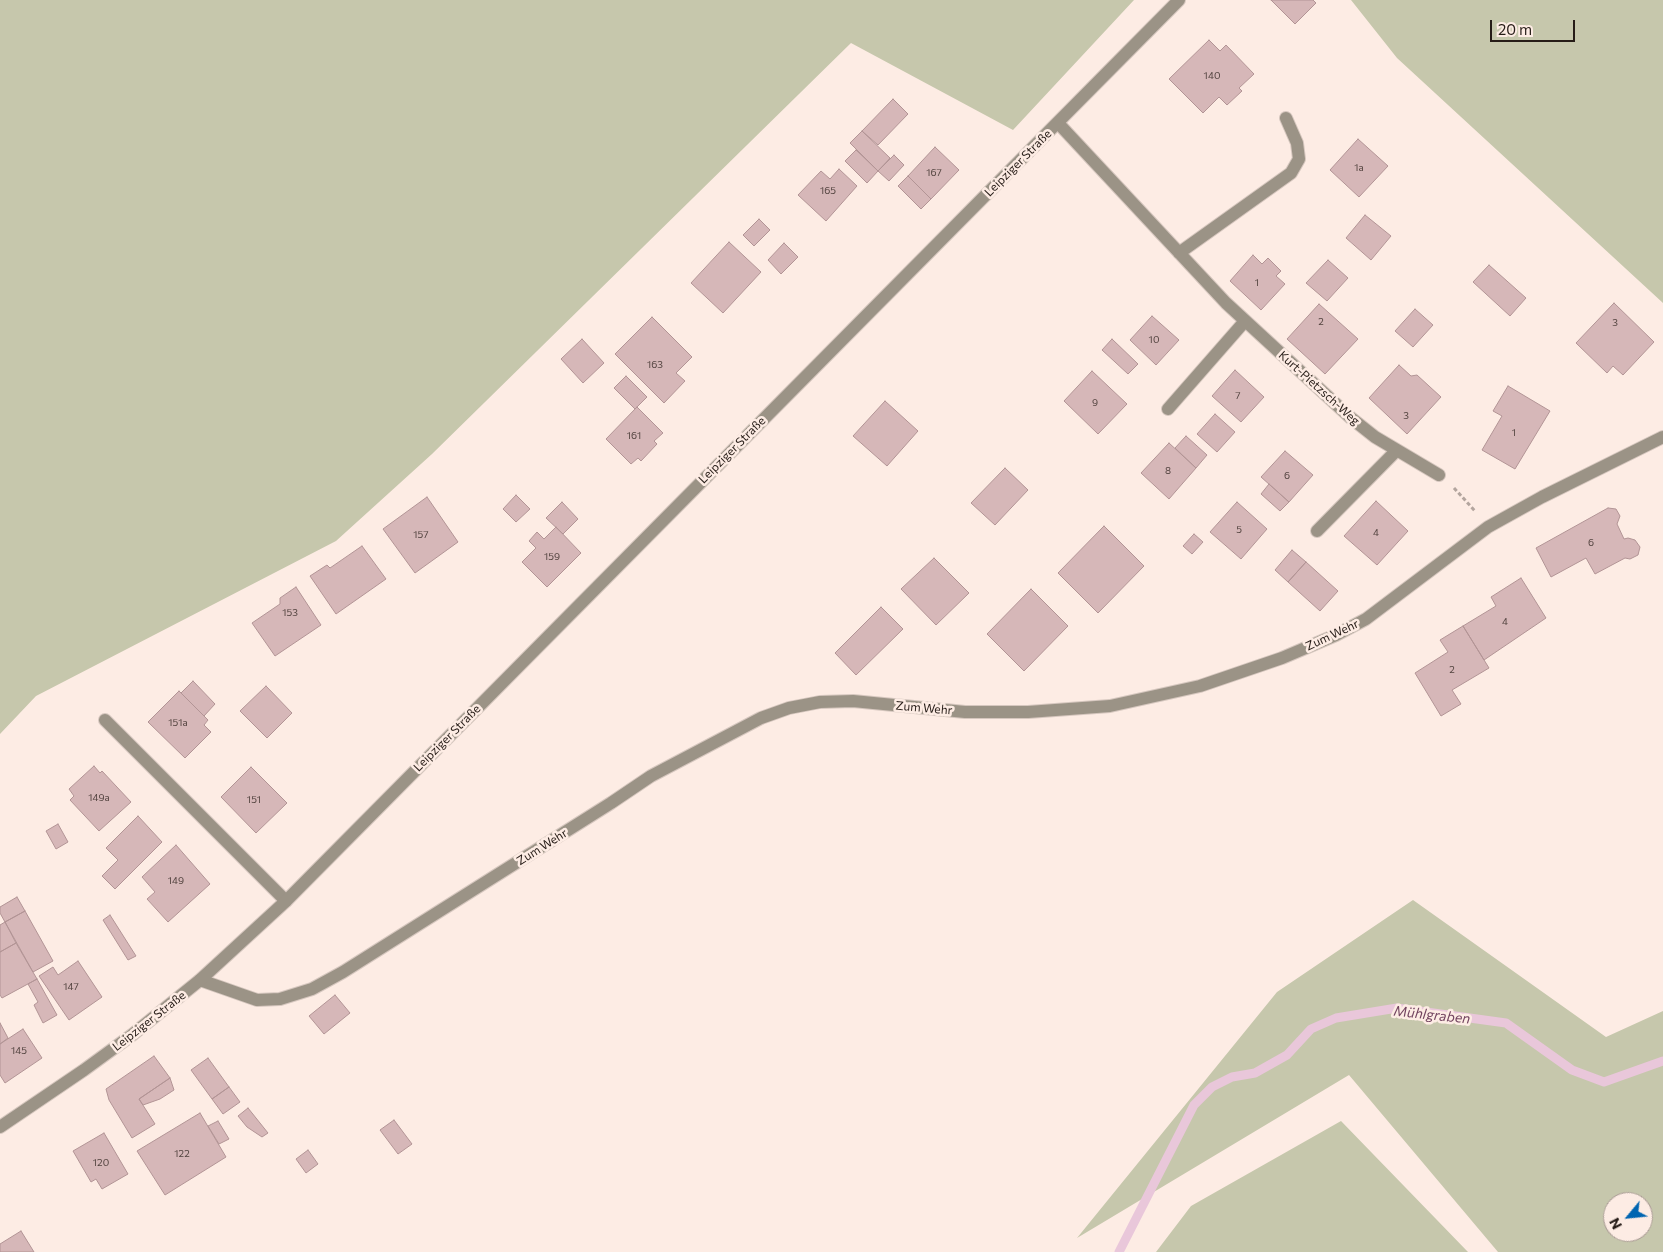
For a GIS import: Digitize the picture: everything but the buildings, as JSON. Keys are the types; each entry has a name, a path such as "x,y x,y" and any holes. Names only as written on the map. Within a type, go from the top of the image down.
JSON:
{"street":[{"name":"Leipziger Straße","path":"0,1126 124,1041 200,980 286,901 1179,0"},
{"path":"1179,253 1291,173 1300,158 1297,143 1286,118"},
{"name":"Kurt-Pietzsch-Weg","path":"1058,123 1245,321 1351,418 1375,437 1440,475"},
{"path":"1168,409 1245,321"},
{"name":"Zum Wehr","path":"200,980 257,1000 280,999 312,989 352,967 651,776 761,718 789,708 820,702 854,701 965,712 1028,712 1110,706 1200,686 1282,658 1336,635 1366,619 1488,527 1551,492 1663,437"},
{"path":"1318,531 1397,450"},
{"path":"105,720 286,901"}],"path":[{"path":"1440,475 1463,496 1488,527"}],"green space":[{"path":"0,0 1134,0 1013,130 851,43 432,454 336,541 36,696 0,734"},
{"path":"1351,0 1663,0 1663,303 1397,58"},
{"path":"1413,900 1606,1037 1663,1011 1663,1252 1498,1252 1349,1075 1077,1238 1277,992"},
{"path":"1341,1121 1468,1252 1156,1252 1191,1206"}],"waterway":[{"name":"Mühlgraben","path":"1119,1252 1194,1105 1212,1087 1232,1077 1255,1073 1287,1055 1311,1029 1336,1018 1397,1008 1506,1023 1572,1070 1604,1082 1663,1061"}]}
